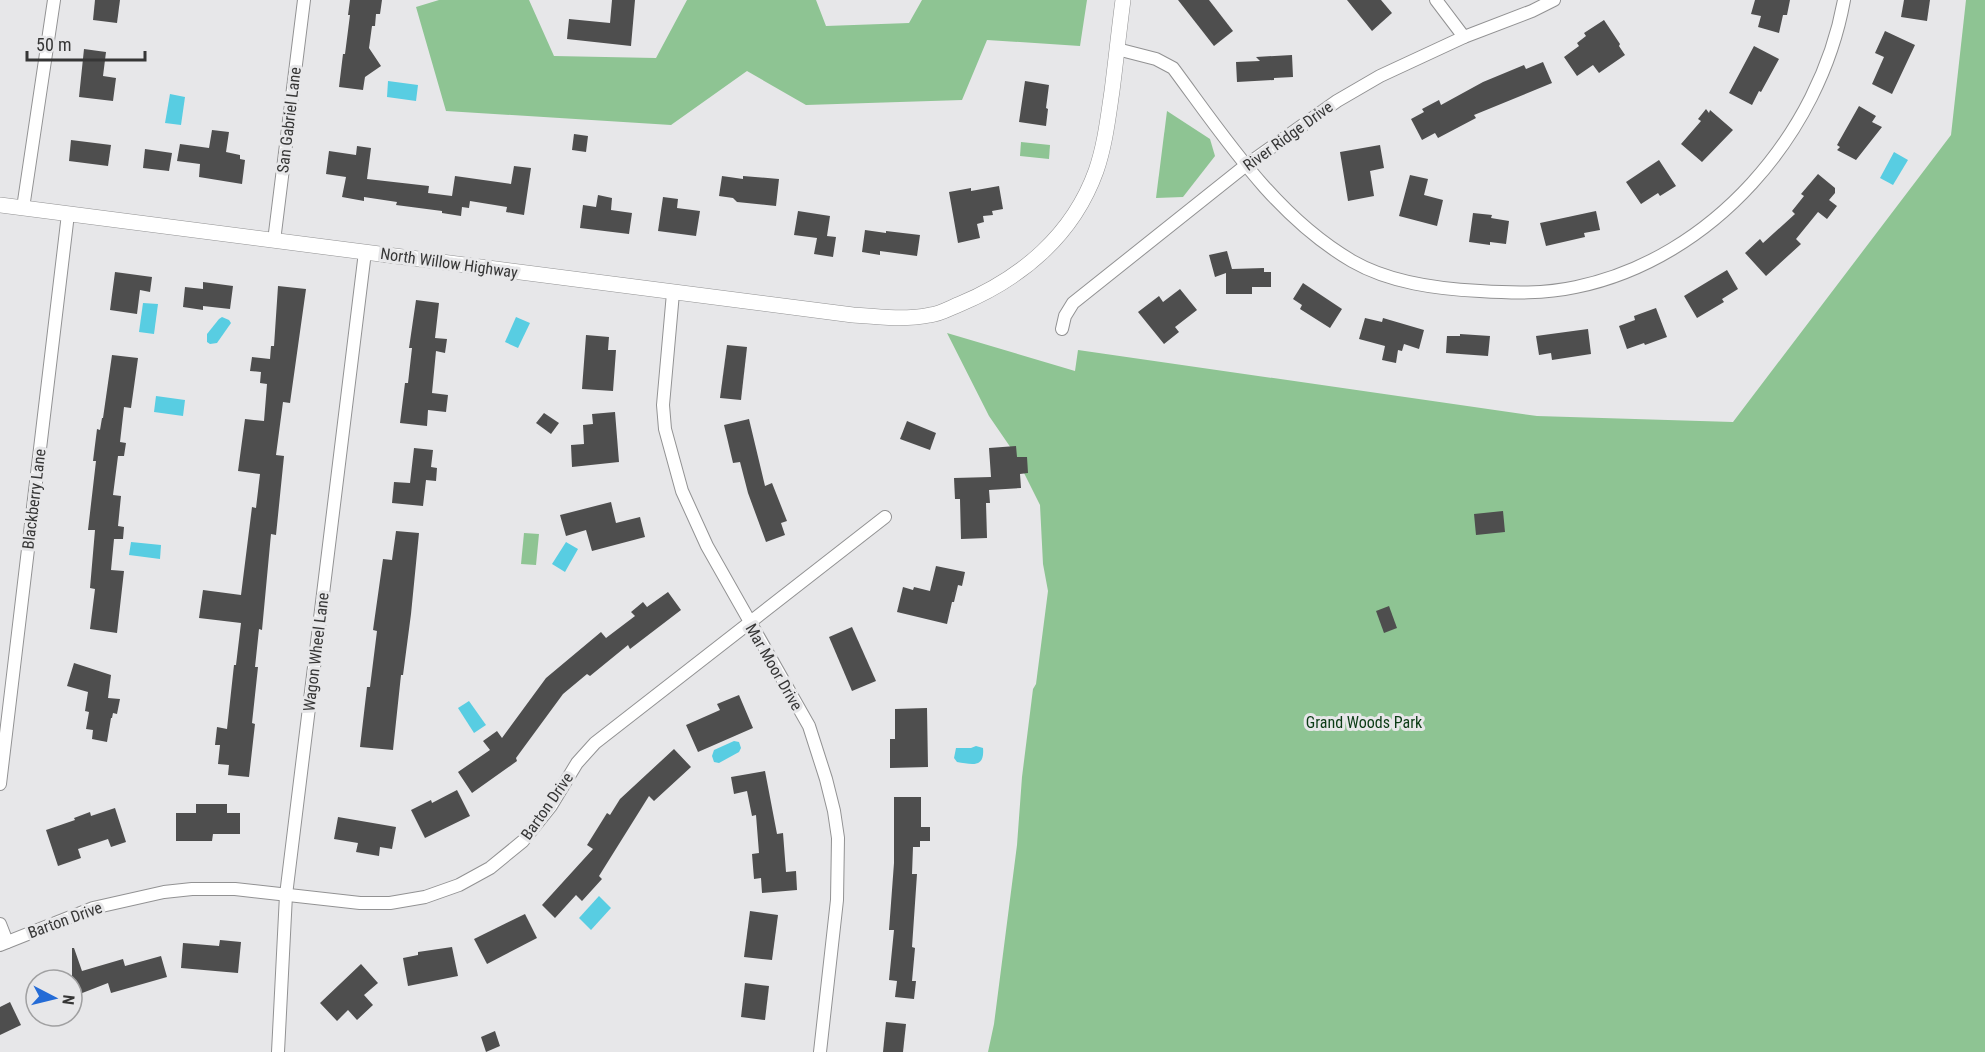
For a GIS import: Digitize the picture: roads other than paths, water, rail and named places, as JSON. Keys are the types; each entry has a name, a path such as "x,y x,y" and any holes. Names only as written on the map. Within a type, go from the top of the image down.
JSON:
{"street":[{"path":"23,208 54,0"},
{"name":"San Gabriel Lane","path":"274,241 304,0"},
{"name":"North Willow Highway","path":"0,205 853,315 898,318 932,315 975,298 1004,281 1047,249 1081,205 1096,170 1107,129 1123,0"},
{"path":"1436,0 1464,37"},
{"name":"River Ridge Drive","path":"1062,329 1065,316 1073,303 1245,166 1337,101 1380,76 1464,37 1532,11 1554,0"},
{"path":"1117,49 1156,59 1173,69 1245,166 1308,230 1354,262 1408,282 1452,290 1544,292 1609,278 1648,261 1682,243 1717,217 1750,185 1779,151 1804,112 1825,66 1840,22 1844,0"},
{"name":"Blackberry Lane","path":"0,784 68,214"},
{"name":"Wagon Wheel Lane","path":"278,1052 286,895 365,252"},
{"name":"Mar Moor Drive","path":"674,293 663,405 667,440 682,491 707,546 808,726 834,811 838,838 837,900 820,1052"},
{"name":"Barton Drive","path":"3,943 93,908 164,892 192,889 235,889 360,903 390,903 425,897 459,885 508,855 537,826 577,763 595,743 885,517"},
{"path":"0,924 3,943"}],"water":[{"path":"388,81 418,85 416,101 387,97"},
{"path":"170,94 185,97 181,125 165,123"},
{"path":"1894,152 1908,160 1893,185 1880,178"},
{"path":"143,303 158,304 154,334 139,332"},
{"path":"222,317 231,323 217,343 210,344 207,342 207,334"},
{"path":"516,317 530,323 518,348 505,342"},
{"path":"156,396 185,400 183,416 154,412"},
{"path":"131,542 161,545 160,559 129,555"},
{"path":"566,542 578,549 565,572 552,564"},
{"path":"469,701 486,725 474,733 458,708"},
{"path":"734,741 739,742 741,748 739,752 719,763 714,762 712,756 714,750"},
{"path":"976,746 983,748 983,755 976,764 957,762 954,758 956,748"},
{"path":"599,896 611,908 591,930 579,918"}],"park label":[{"name":"Grand Woods Park","path":"1364,722"}]}
